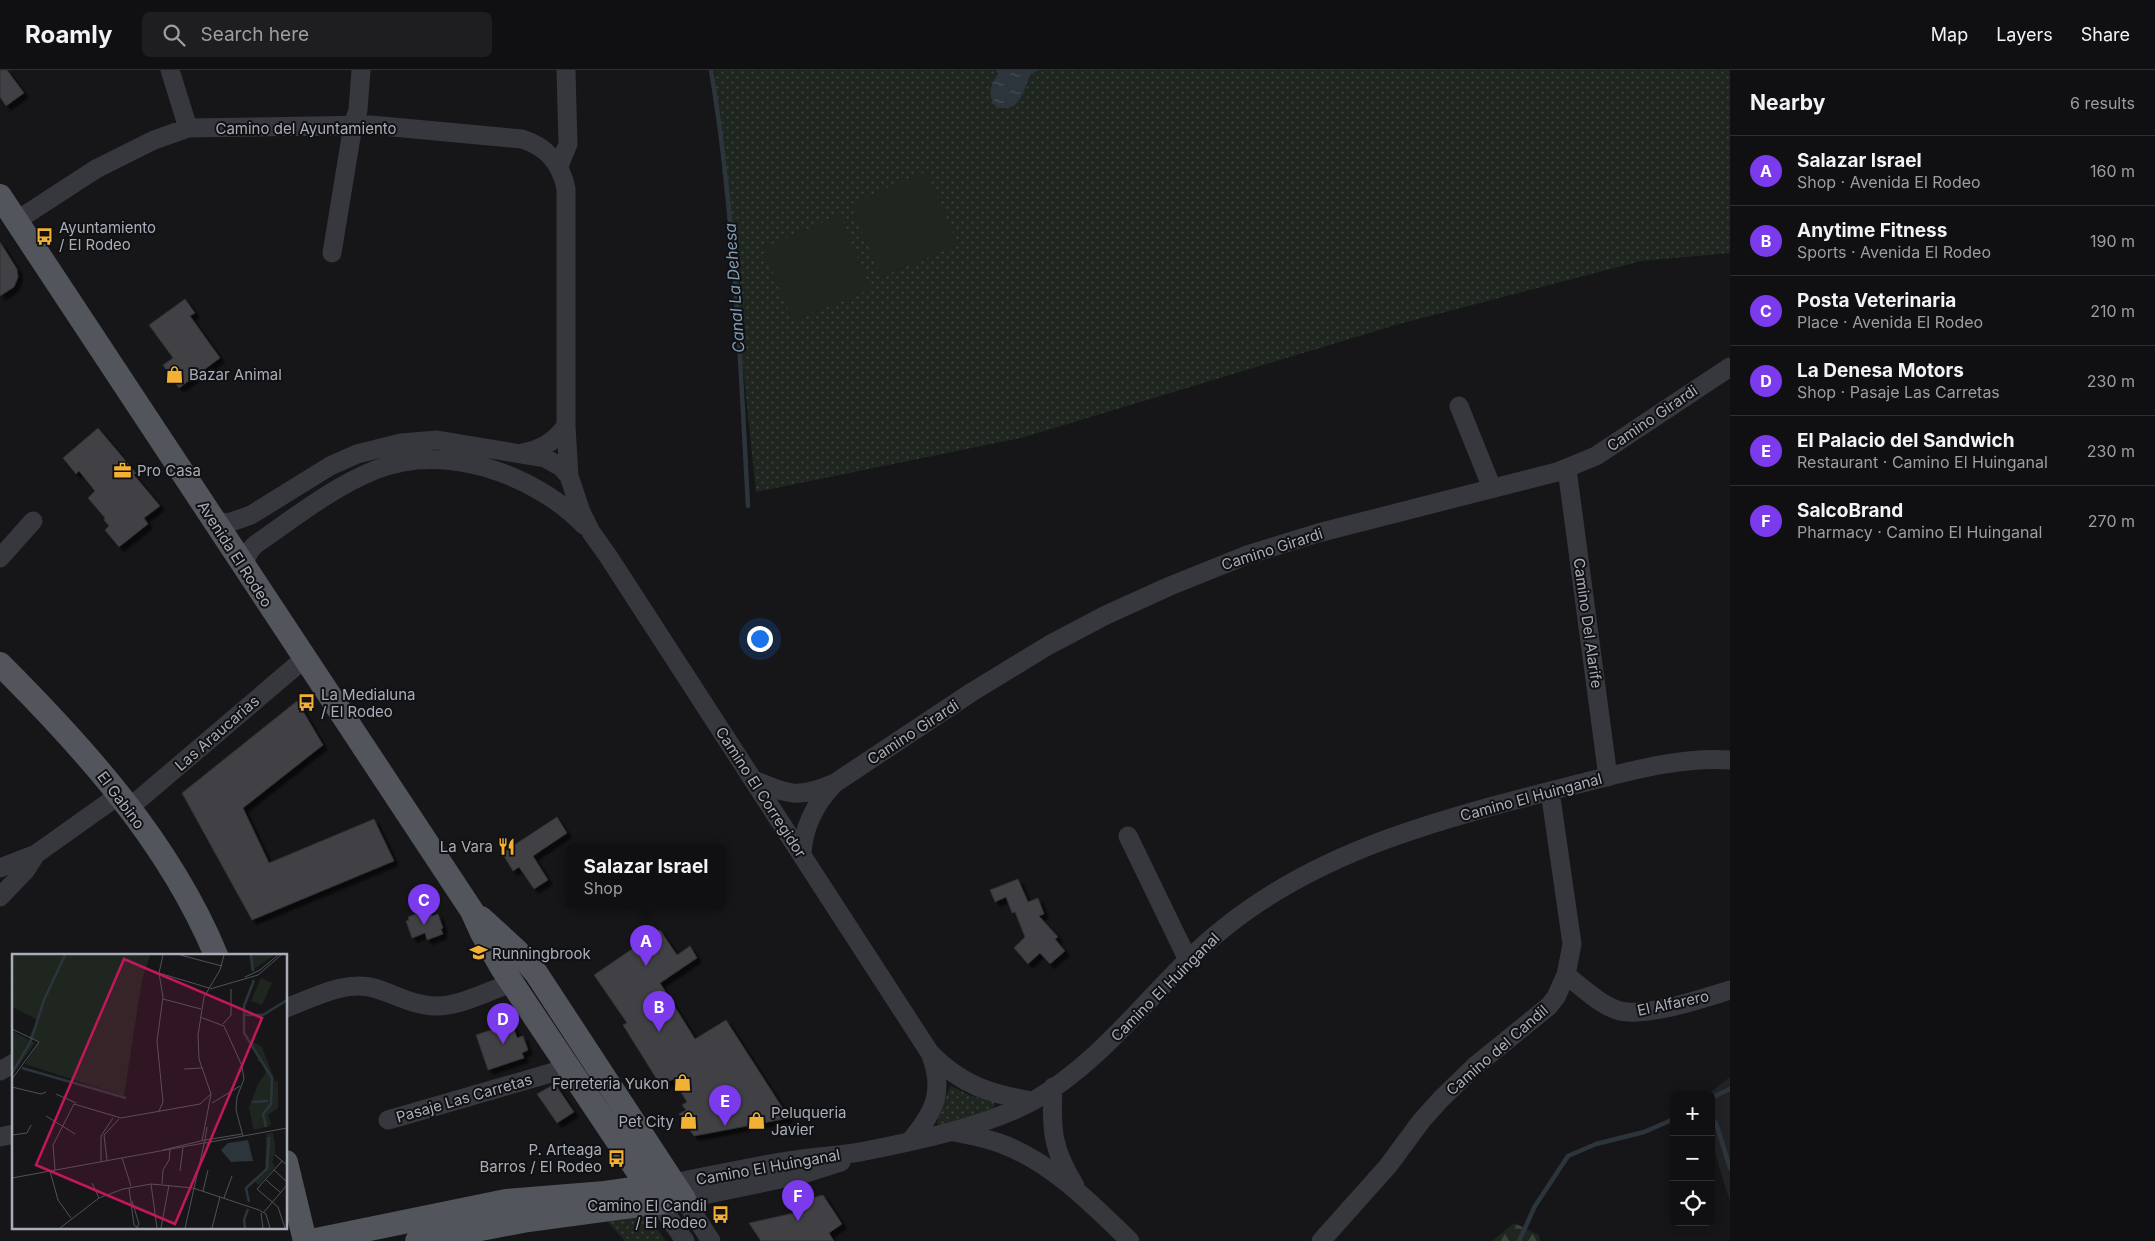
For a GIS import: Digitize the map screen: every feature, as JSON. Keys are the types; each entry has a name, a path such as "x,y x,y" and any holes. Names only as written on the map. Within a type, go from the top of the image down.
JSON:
{"main road":[{"name":"Avenida El Rodeo","path":"0,196 242,566 472,911 494,954 512,983 654,1195"},
{"name":"El Gabino","path":"0,664 67,733 124,802 172,873 210,953"},
{"name":"Avenida El Rodeo","path":"472,911 517,951 536,973 679,1191"},
{"path":"288,1170 305,1241"},
{"path":"417,1241 679,1191"},
{"path":"311,1241 506,1201 654,1195"}],"street":[{"path":"170,70 188,128"},
{"path":"332,252 353,125 358,110 361,70"},
{"path":"559,166 568,144 566,70"},
{"name":"Camino del Ayuntamiento","path":"16,221 96,169 154,140 188,128 353,125 522,139 542,148 559,166 564,178 567,198 566,426 569,476"},
{"name":"Camino Girardi","path":"754,780 773,789 799,794 819,790 835,783 1016,664 1138,600 1247,556 1318,533 1567,469 1596,456 1730,367"},
{"path":"1459,406 1492,488"},
{"path":"520,453 534,451 548,444 566,426"},
{"path":"241,520 338,462 357,454 401,442 437,440 520,453 552,462 561,467 569,476"},
{"name":"Camino El Corregidor","path":"242,566 250,549 256,544 332,492 355,478 377,469 412,461 450,461 518,479 560,505 591,532"},
{"name":"Camino Del Alarife","path":"1567,469 1608,777"},
{"name":"Camino El Corregidor","path":"569,476 581,512 591,532 930,1053 937,1073 938,1094 928,1118 910,1141"},
{"path":"215,523 247,520 256,528 258,533 256,544"},
{"path":"0,558 33,521"},
{"name":"Las Araucarias","path":"0,868 36,854 124,802 304,658"},
{"name":"Camino El Huinganal","path":"679,1191 773,1164 862,1152 951,1131 991,1118 1032,1101 1100,1052 1188,960 1224,927 1296,880 1348,854 1417,827 1550,791 1688,761 1730,760"},
{"name":"Camino Girardi","path":"802,854 809,822 819,801 835,783"},
{"name":"Camino del Candil","path":"1321,1241 1388,1166 1410,1135 1440,1099 1475,1066 1549,1006 1562,986 1566,976 1572,944 1550,791"},
{"path":"1128,836 1188,960"},
{"name":"Las Araucarias","path":"0,897 25,871 36,854"},
{"name":"El Alfarero","path":"1566,976 1608,1006 1624,1012 1658,1008 1730,990"},
{"path":"288,1007 344,987 359,986 376,989 420,1004 444,1005 512,983"},
{"name":"Camino El Corregidor","path":"930,1053 964,1081 1000,1096 1032,1101"},
{"path":"0,1071 12,1064"},
{"name":"Pasaje Las Carretas","path":"388,1120 568,1068"},
{"path":"938,1094 942,1086 950,1080 964,1081"},
{"path":"1053,1087 1052,1118 1054,1142 1062,1165 1078,1191"},
{"path":"951,1131 990,1140 1023,1154 1078,1191 1130,1241"},
{"path":"1023,1154 1042,1155 1050,1150 1054,1142"},
{"name":"Avenida El Rodeo","path":"679,1191 712,1241"},
{"name":"Avenida El Rodeo","path":"654,1195 685,1241"}],"shaded area":[{"path":"1730,1077 1730,1202 1715,1153 1715,1091 1712,1091"}],"green space":[{"path":"714,70 1730,70 1730,253 1641,261 1399,324 1021,438 756,492 723,177"},
{"path":"927,171 958,245 881,277 850,204"},
{"path":"840,215 871,289 793,321 762,248"},
{"path":"951,1086 969,1095 994,1102 994,1108 968,1118 937,1124"},
{"path":"647,1215 666,1241 625,1241 607,1221"},
{"path":"1514,1223 1539,1235 1540,1241 1492,1241"}],"water":[{"path":"996,70 1039,70 1031,74 1016,104 1005,108 996,107 991,98 991,87 998,74"}],"building":[{"path":"0,70 7,70 24,93 6,106 0,97"},
{"path":"0,242 17,269 18,277 14,287 0,296"},
{"path":"185,299 195,313 190,316 220,358 179,388 163,365 173,358 149,325"},
{"path":"98,428 136,473 134,475 160,506 144,518 148,524 119,547 105,530 109,526 104,520 105,518 88,498 95,491 79,471 76,474 63,458"},
{"path":"297,701 323,745 243,808 269,863 374,819 394,861 252,920 182,793"},
{"path":"557,817 567,833 533,856 548,880 534,889 519,867 513,871 502,853"},
{"path":"1018,879 1028,902 1038,898 1044,914 1039,916 1058,937 1055,939 1065,951 1050,964 1040,953 1028,964 1014,948 1025,937 1015,912 1012,913 1006,897 995,902 990,890"},
{"path":"430,909 432,916 438,914 443,934 427,940 425,933 412,938 406,921 409,920 408,917"},
{"path":"660,930 677,955 690,946 697,958 660,983 695,1039 726,1020 789,1118 694,1136 679,1114 686,1110 682,1105 687,1102 673,1079 661,1086 623,1025 627,1023 594,975"},
{"path":"512,1023 517,1038 523,1036 528,1050 522,1053 524,1058 488,1070 476,1035"},
{"path":"555,1084 574,1112 557,1123 537,1094"},
{"path":"823,1195 842,1224 829,1233 834,1241 761,1241 749,1223 803,1211 798,1202"}],"waterway":[{"name":"Canal La Dehesa","path":"711,70 726,178 736,288 748,506"},
{"path":"1715,1096 1730,1089"},
{"path":"1519,1241 1535,1206 1568,1156 1596,1144 1644,1132 1670,1121"},
{"path":"1715,1122 1730,1168"}],"place":[{"name":"Ayuntamiento / El Rodeo","path":"45,236"},
{"name":"Bazar Animal","path":"175,374"},
{"name":"Pro Casa","path":"123,470"},
{"name":"La Medialuna / El Rodeo","path":"307,703"},
{"name":"La Vara","path":"507,846"},
{"name":"Posta Veterinaria","path":"424,925"},
{"name":"Runningbrook","path":"478,953"},
{"name":"Salazar Israel","path":"646,966"},
{"name":"Anytime Fitness","path":"659,1032"},
{"name":"La Denesa Motors","path":"503,1044"},
{"name":"Ferreteria Yukon","path":"683,1083"},
{"name":"Pet City","path":"688,1121"},
{"name":"Peluqueria Javier","path":"757,1121"},
{"name":"El Palacio del Sandwich","path":"725,1126"},
{"name":"P. Arteaga Barros / El Rodeo","path":"616,1158"},
{"name":"Camino El Candil / El Rodeo","path":"721,1214"},
{"name":"SalcoBrand","path":"798,1221"}]}
